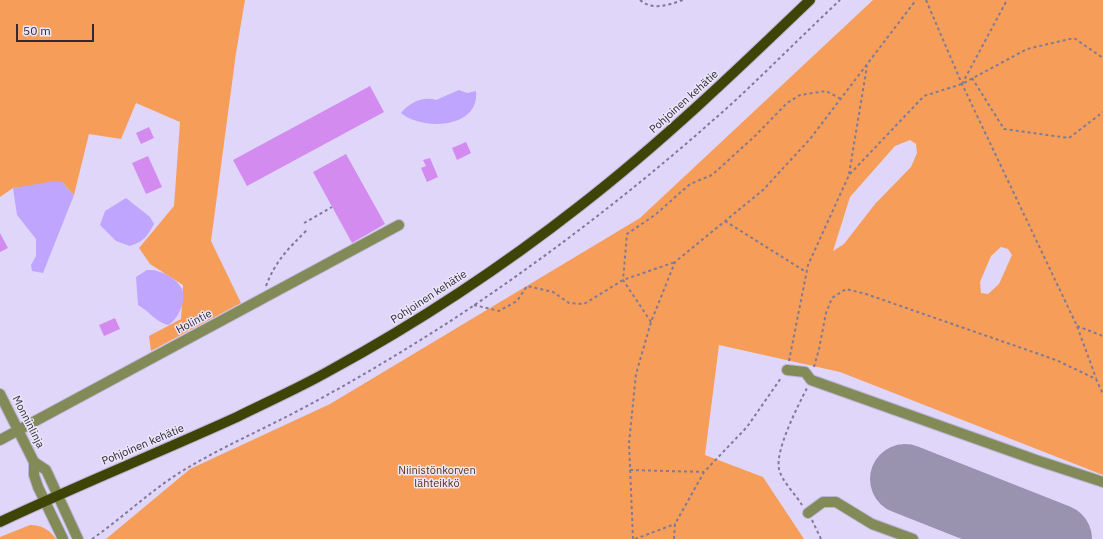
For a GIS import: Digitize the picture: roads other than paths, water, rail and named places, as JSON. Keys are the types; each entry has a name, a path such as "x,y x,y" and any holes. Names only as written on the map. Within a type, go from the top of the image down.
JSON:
{"main road":[{"name":"Pohjoinen kehätie","path":"0,522 57,495 203,432 268,402 326,373 432,311 530,244 588,200 648,150 706,98 810,0"}],"street":[{"name":"Holintie","path":"0,440 399,225"},
{"path":"787,370 805,372 811,380 1036,460 1103,482"},
{"name":"Monninlinja","path":"0,394 34,462 34,475 44,501 63,539"},
{"name":"Monninlinja","path":"34,462 46,470 78,539"},
{"path":"808,513 823,502 836,502 872,524 913,539"}],"park label":[{"name":"Niinistönkorven lähteikkö","path":"437,477"}]}
